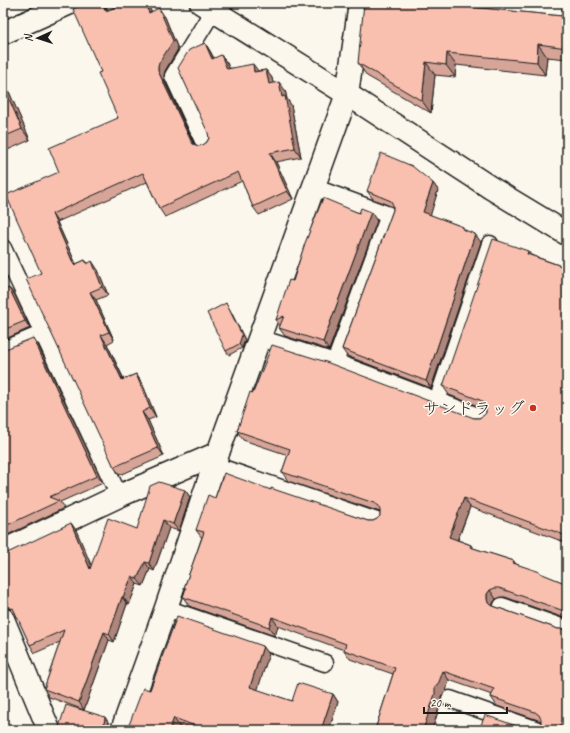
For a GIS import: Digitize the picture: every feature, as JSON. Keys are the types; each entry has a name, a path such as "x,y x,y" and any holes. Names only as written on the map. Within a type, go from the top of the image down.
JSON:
{"street":[{"path":"3,33 70,3"},
{"path":"122,730 166,608 216,459 347,94 360,3"},
{"path":"207,7 567,234"},
{"path":"3,551 119,496 216,459"},
{"path":"3,619 49,730"}],"lane":[{"path":"205,145 173,76 207,7"},
{"path":"313,187 389,216 335,362"},
{"path":"437,400 490,244"},
{"path":"3,248 119,496"},
{"path":"3,350 43,333"},
{"path":"260,338 335,362 483,418"},
{"path":"216,459 377,521"},
{"path":"502,606 567,629"},
{"path":"166,608 324,663"},
{"path":"450,699 538,730"}],"building":[{"path":"85,3 102,3 106,11 125,3 145,3 149,13 159,8 173,41 159,63 158,71 193,144 199,146 203,145 209,138 178,68 189,50 205,43 212,59 221,55 227,69 253,64 254,72 266,70 269,84 279,82 282,97 285,96 295,148 270,153 287,191 253,207 238,172 159,208 143,173 52,214 74,265 85,260 87,264 92,261 102,287 90,292 109,332 101,335 122,380 136,374 150,408 142,412 158,448 114,467 26,279 41,273 6,195 59,172 49,148 118,118 98,73 101,72 73,9"},
{"path":"364,3 430,3 562,16 563,3 567,3 567,48 538,44 537,62 447,53 446,65 426,62 422,101 358,63"},
{"path":"3,85 22,129 3,137"},
{"path":"381,153 412,166 433,183 423,212 463,227 462,229 475,234 426,381 342,349 393,210 391,201 367,191"},
{"path":"323,198 359,213 361,208 371,212 323,342 279,328 284,316 276,320 289,280 293,281 305,243"},
{"path":"493,239 528,251 527,254 567,268 567,536 464,498 449,537 471,545 470,547 514,561 513,563 540,572 567,584 567,613 499,588 490,590 487,594 487,599 488,603 493,606 558,629 567,627 567,720 563,719 559,730 535,730 541,724 541,719 535,712 491,697 494,689 443,671 439,682 435,687 435,694 423,730 417,728 417,730 375,730 395,668 344,650 346,644 272,617 269,627 183,597 186,588 184,588 204,532 196,530 208,495 215,498 224,473 271,490 271,488 368,521 373,521 380,516 380,510 374,503 282,472 290,449 237,431 250,392 253,393 272,345 326,362 474,418 483,416 486,413 486,408 484,403 480,400 443,386"},
{"path":"9,288 25,321 3,330 3,291"},
{"path":"226,303 242,335 239,344 226,351 207,313"},
{"path":"33,338 97,476 49,497 59,501 3,527 3,350"},
{"path":"159,482 185,490 173,524 163,520 149,563 145,562 137,579 132,576 122,597 109,634 104,632 79,702 44,689 64,630 30,645 13,608 10,609 3,593 3,555 71,523 90,569 108,518 137,529 150,486"},
{"path":"177,616 263,646 250,687 292,701 298,683 333,694 321,730 206,730 174,718 169,730 126,730 143,688 150,690"},
{"path":"66,705 105,717 104,724 107,730 58,730"},
{"path":"485,715 528,730 479,730"},
{"path":"4,723 7,730 3,730"}],"place":[{"name":"サンドラッグ","path":"533,408"}]}
